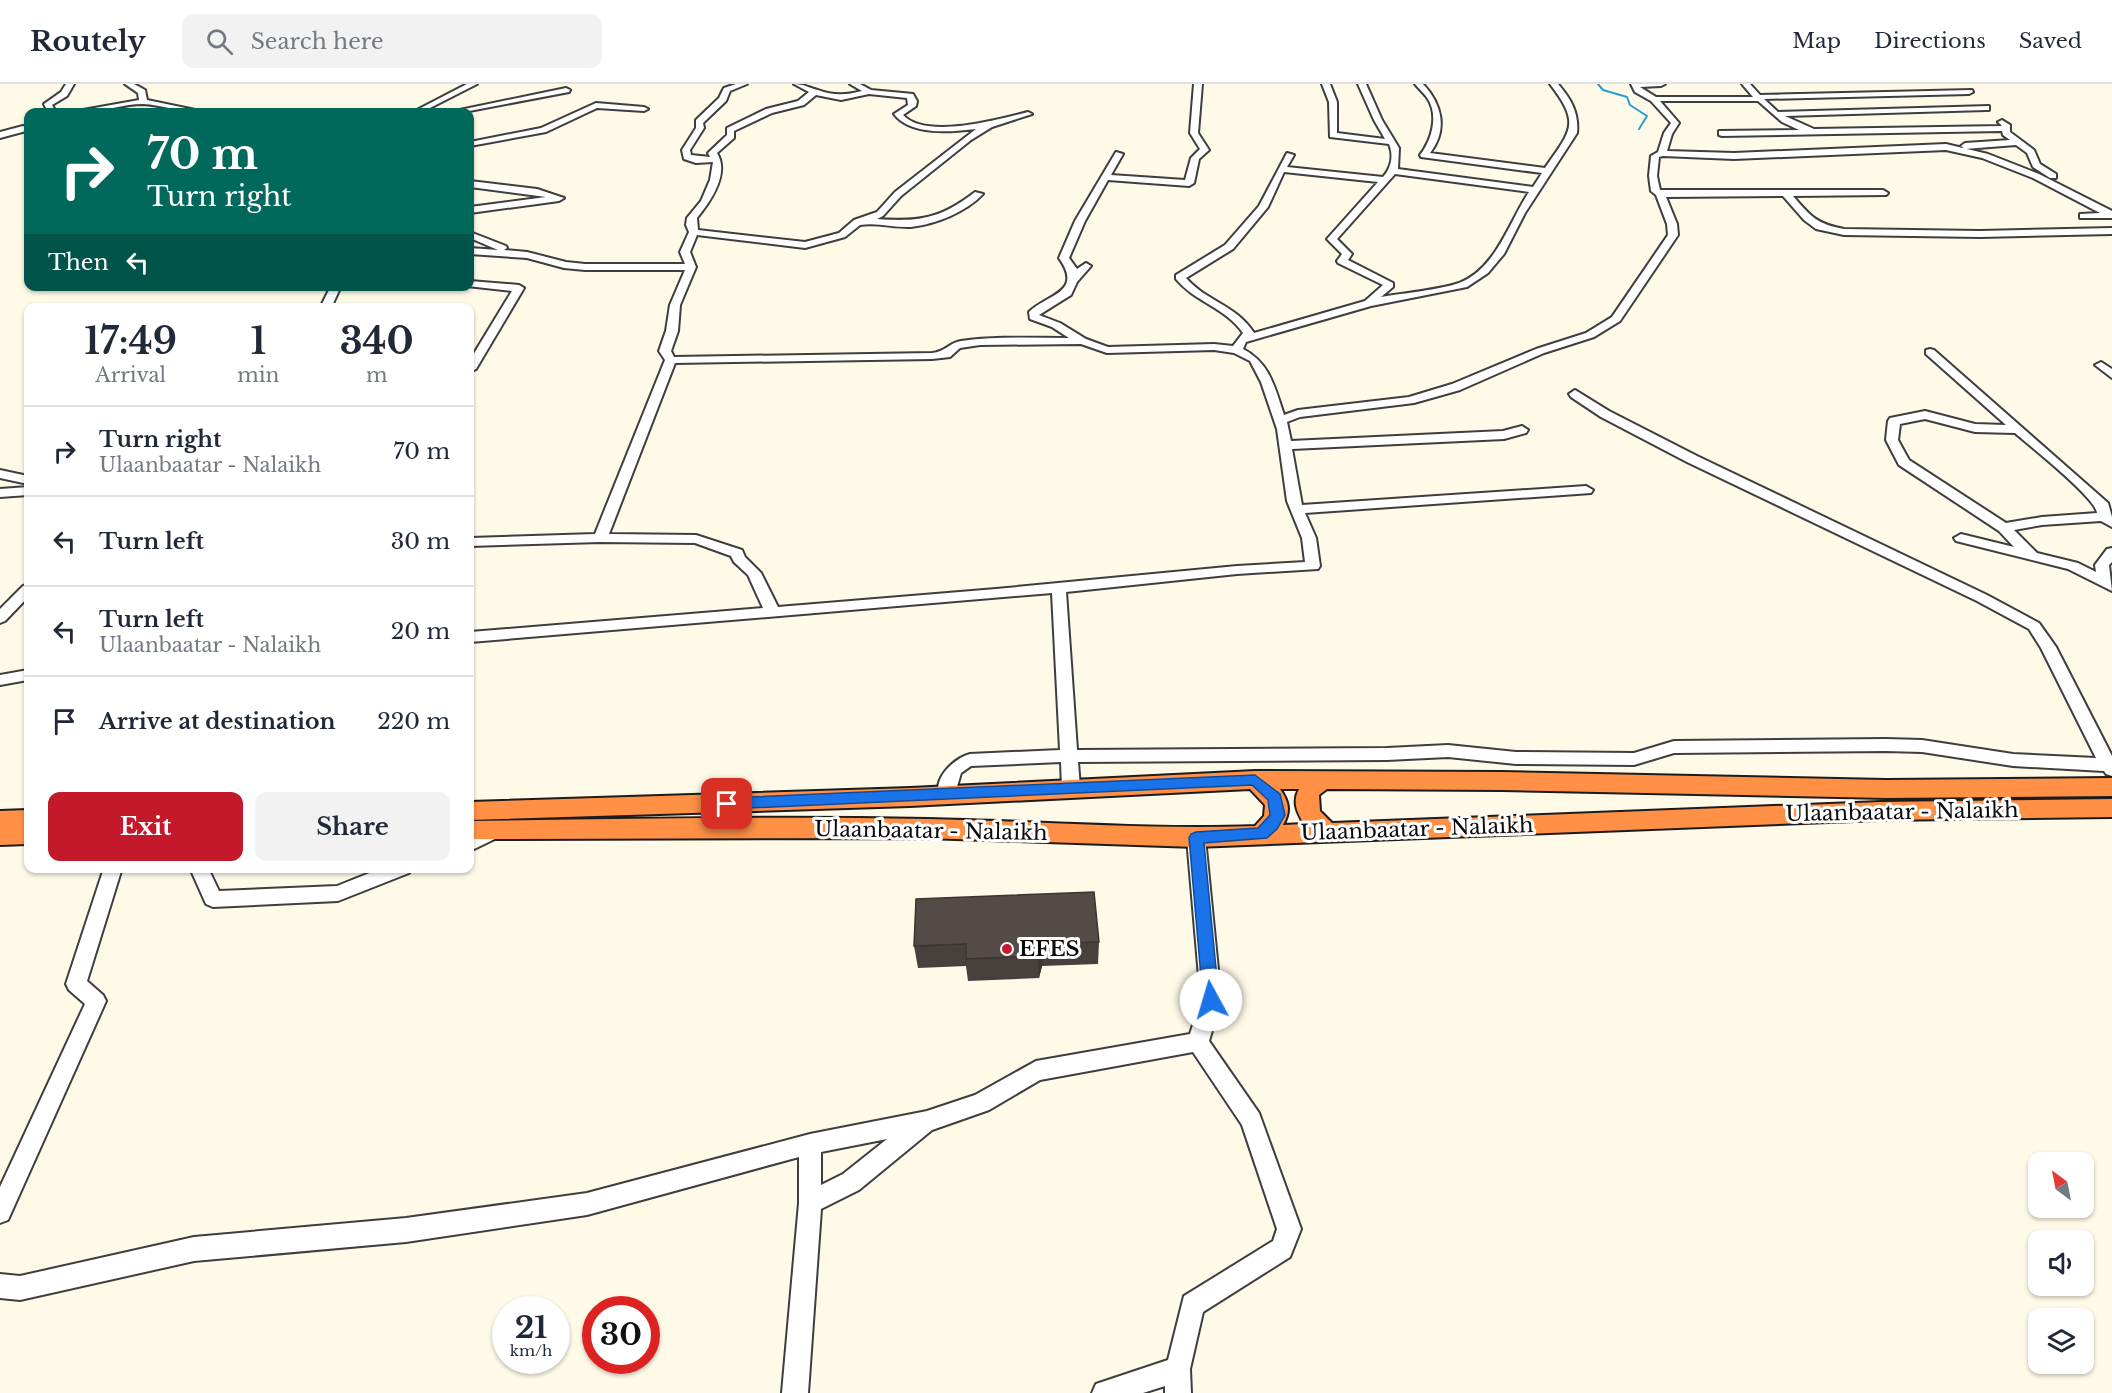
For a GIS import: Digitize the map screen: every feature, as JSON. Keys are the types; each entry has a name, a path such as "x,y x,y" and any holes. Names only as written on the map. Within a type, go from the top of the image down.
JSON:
{"highway":[{"name":"Ulaanbaatar - Nalaikh","path":"474,812 948,795 1255,780 1514,781 1886,789 2111,772"},
{"path":"1255,780 1275,797 1278,806 1272,825 1262,834"},
{"path":"1323,780 1310,789 1307,798 1308,810 1316,824 1326,832"},
{"name":"Ulaanbaatar - Nalaikh","path":"474,830 926,830 1119,833 1196,838 1880,811 2112,808"},
{"path":"0,820 24,819"},
{"path":"0,836 24,835"}],"street":[{"path":"50,108 48,104 64,94 70,84"},
{"path":"129,84 142,92 143,102"},
{"path":"425,108 473,84"},
{"path":"716,159 696,160 687,157 686,150 700,128 699,122 723,99 727,90 743,84"},
{"path":"798,84 814,92 841,98 869,92 910,96 913,101 912,106 898,114 900,119 909,124 969,128 1028,114"},
{"path":"854,84 869,92"},
{"path":"1106,177 1189,183 1195,158 1205,150 1194,133 1198,84"},
{"path":"1326,84 1334,109 1333,135 1390,142"},
{"path":"1362,84 1395,148 1396,159 1393,171 1332,239 1347,254 1342,261 1360,272 1383,279 1389,285 1369,303"},
{"path":"1419,84 1438,109 1437,136 1433,146 1425,155 1547,171"},
{"path":"1086,266 1072,281 1067,293 1034,312 1034,317 1056,325 1082,341 1107,350 1120,351 1240,345 1369,303 1459,287 1475,277 1500,252 1520,213 1573,133 1575,118 1570,106 1554,84"},
{"path":"1661,84 1635,84 1638,90 1654,99 1675,123 1668,133 1662,153"},
{"path":"1746,84 1777,114 1796,128 1899,149"},
{"path":"1955,84 1983,102 2006,125 2006,133 2031,152 2036,165 2048,174 2112,204"},
{"path":"1883,85 1911,95"},
{"path":"474,108 566,90"},
{"path":"671,360 665,351 672,331 675,305 690,267 686,252 694,232 691,225 692,218 705,202 715,180 716,159 712,153 731,136 730,130 769,111 801,103 814,92"},
{"path":"1654,99 1968,92"},
{"path":"103,108 143,102 178,108"},
{"path":"474,143 543,130 596,105 644,109"},
{"path":"1777,114 1992,112"},
{"path":"865,221 880,214 898,194 953,148 989,125"},
{"path":"1722,133 2006,128"},
{"path":"0,135 24,130"},
{"path":"1279,421 1298,414 1410,400 1455,387 1540,351 1605,327 1616,320 1673,235 1672,224 1660,194 1656,191 1653,176 1655,156 1662,153 1743,155 2019,142"},
{"path":"1946,147 1985,156 2036,176 2112,214"},
{"path":"1072,281 1072,269 1064,258 1080,221 1119,154"},
{"path":"1240,345 1249,333 1243,321 1187,287 1180,277 1229,247 1263,207 1281,169 1290,156"},
{"path":"1281,169 1383,180"},
{"path":"1393,171 1535,190"},
{"path":"474,185 542,192 559,198 474,202"},
{"path":"474,201 493,187"},
{"path":"1660,194 1883,193"},
{"path":"694,232 805,245 842,235 857,222 892,224 936,218 964,205 978,194"},
{"path":"1786,195 1807,218 1820,227 1844,232 1991,234 2112,231"},
{"path":"2083,216 2112,214"},
{"path":"474,237 517,254"},
{"path":"474,251 517,254 553,260 564,265 585,267 690,267"},
{"path":"474,284 519,288 474,362"},
{"path":"671,360 933,356 946,355 957,345 980,342 1082,341"},
{"path":"474,637 773,613 1237,570 1313,566 1309,538 1294,501 1287,445 1267,382 1254,359 1240,345"},
{"path":"1930,352 2084,486 2103,506 2108,520 2042,521 2004,528"},
{"path":"600,538 671,360"},
{"path":"2101,365 2112,375"},
{"path":"1575,394 1605,414 1683,454 2024,619 2034,626 2048,647 2111,772"},
{"path":"2018,429 1975,428 1925,415 1894,422 1892,440 1904,462 2004,528 2022,547 2043,558"},
{"path":"1287,445 1504,435 1522,430"},
{"path":"0,474 24,479"},
{"path":"1298,509 1586,490"},
{"path":"0,493 24,491"},
{"path":"474,542 600,538 696,539 737,553 754,573 773,613"},
{"path":"1961,538 2073,566 2109,585"},
{"path":"2109,585 2103,565 2112,552"},
{"path":"1059,588 1071,788"},
{"path":"0,618 24,593"},
{"path":"0,680 24,676"},
{"path":"948,795 951,771 959,764 970,760 1070,756 1448,751 1516,758 1634,759 1674,747 1886,745 1922,746 2111,772"},
{"path":"474,842 497,830"},
{"path":"1196,838 1211,1000 1198,1042"},
{"path":"0,1212 96,1001 76,984 111,873"},
{"path":"201,873 213,899 338,893 390,873"},
{"path":"0,1286 20,1288 194,1249 406,1230 587,1204 810,1144 927,1121 981,1103 1036,1071 1198,1042"},
{"path":"1105,1393 1178,1381 1193,1305 1282,1249 1289,1229 1251,1120 1198,1042"},
{"path":"810,1203 851,1182 927,1121"},
{"path":"795,1393 810,1203 810,1144"}],"building":[{"path":"1094,892 1099,942 1042,944 1038,956 966,959 966,944 914,946 916,899"}],"waterway":[{"path":"1598,84 1603,90 1627,97 1630,105 1647,116 1639,129"}],"place":[{"name":"EFES","path":"1007,949"}],"route":[{"path":"727,804 1255,780 1275,797 1278,806 1272,825 1262,834 1196,838 1211,1000"}]}
